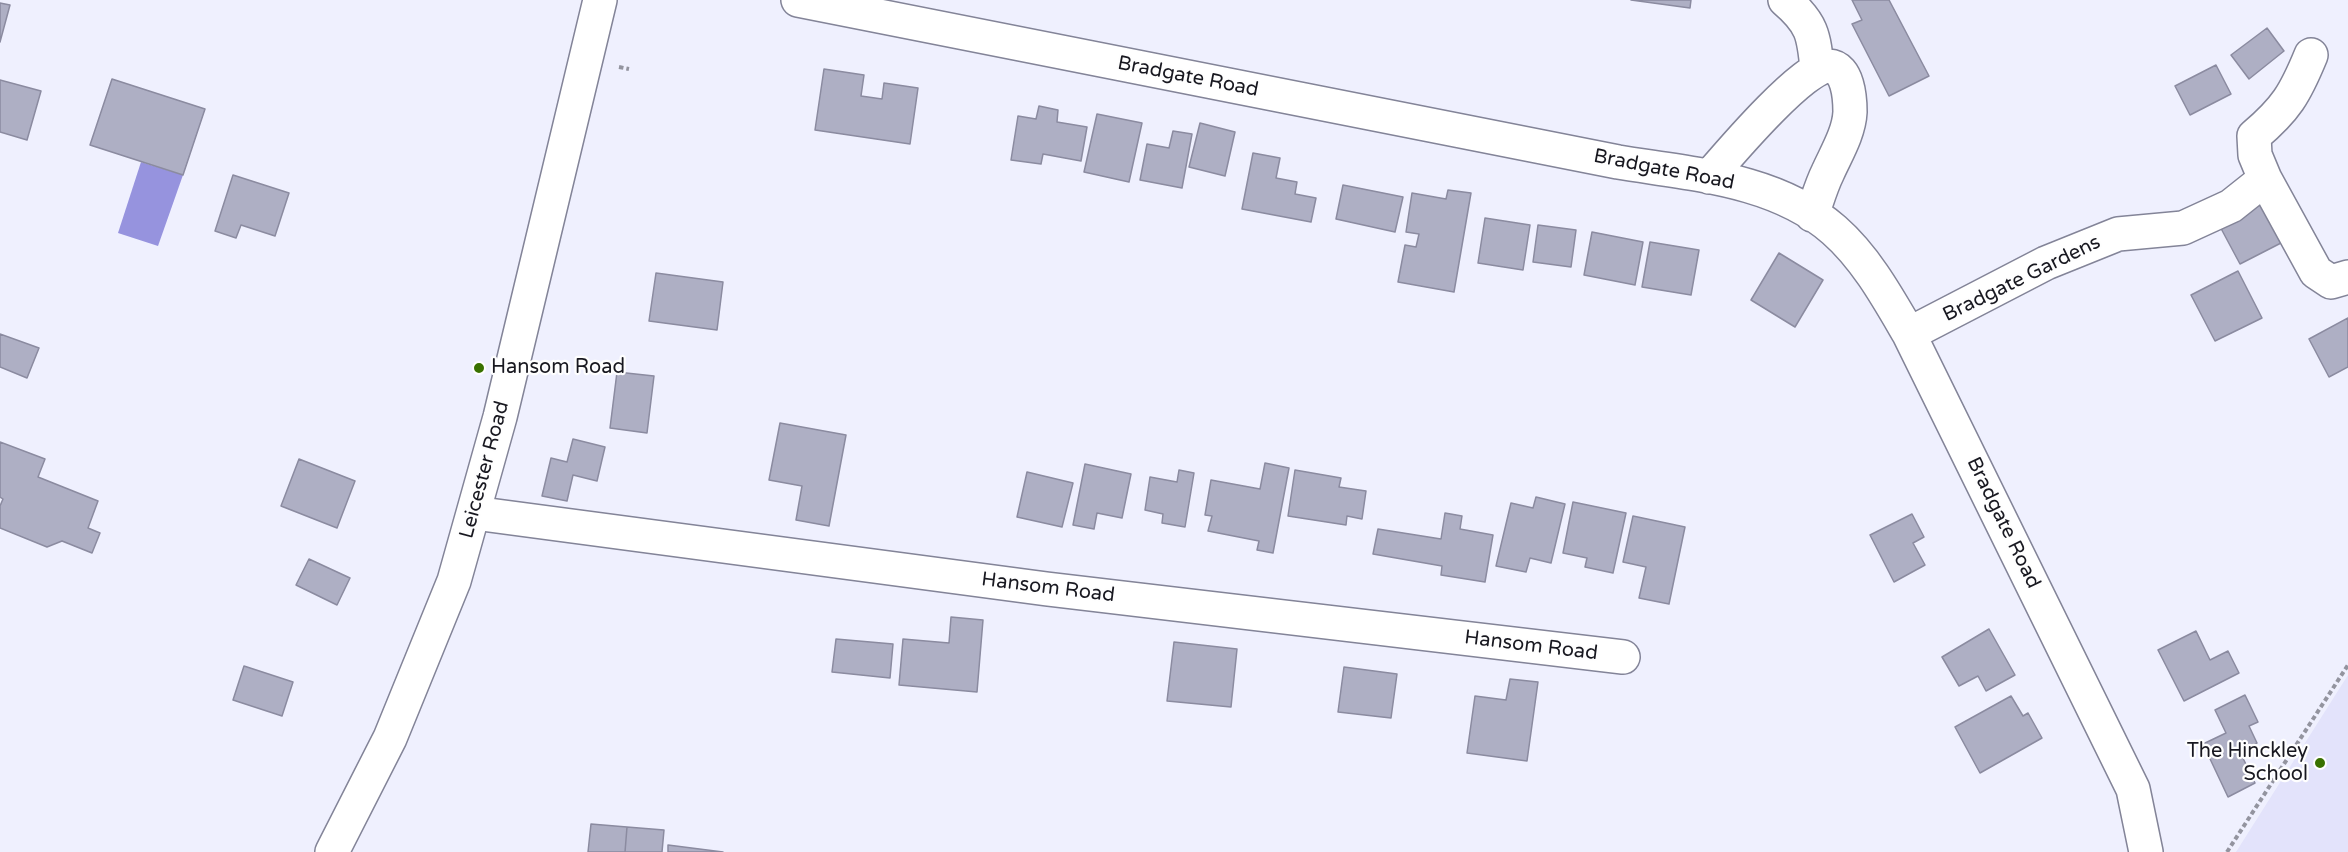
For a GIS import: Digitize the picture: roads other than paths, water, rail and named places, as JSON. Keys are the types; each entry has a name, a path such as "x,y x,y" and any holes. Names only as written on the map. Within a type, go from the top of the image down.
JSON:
{"street":[{"name":"Leicester Road","path":"332,852 390,738 450,593 500,417 600,0"},
{"name":"Bradgate Road","path":"798,0 1595,157 1709,177 1763,190 1789,201 1833,230 1856,254 1884,292 1909,334 2133,789 2146,852"},
{"path":"1785,0 1808,21 1814,36 1817,69"},
{"path":"2311,55 2296,92 2276,117 2254,136 2255,155 2265,179 2316,272 2331,282 2348,278"},
{"path":"1709,177 1744,136 1793,88 1817,69 1828,66 1837,68 1844,76 1850,113 1844,135 1812,216"},
{"name":"Bradgate Gardens","path":"1909,334 2046,263 2118,234 2183,228 2231,206 2265,179"},
{"name":"Hansom Road","path":"474,513 1047,589 1623,657"}],"place":[{"name":"Hansom Road","path":"479,368"},
{"name":"The Hinckley School","path":"2320,763"}]}
